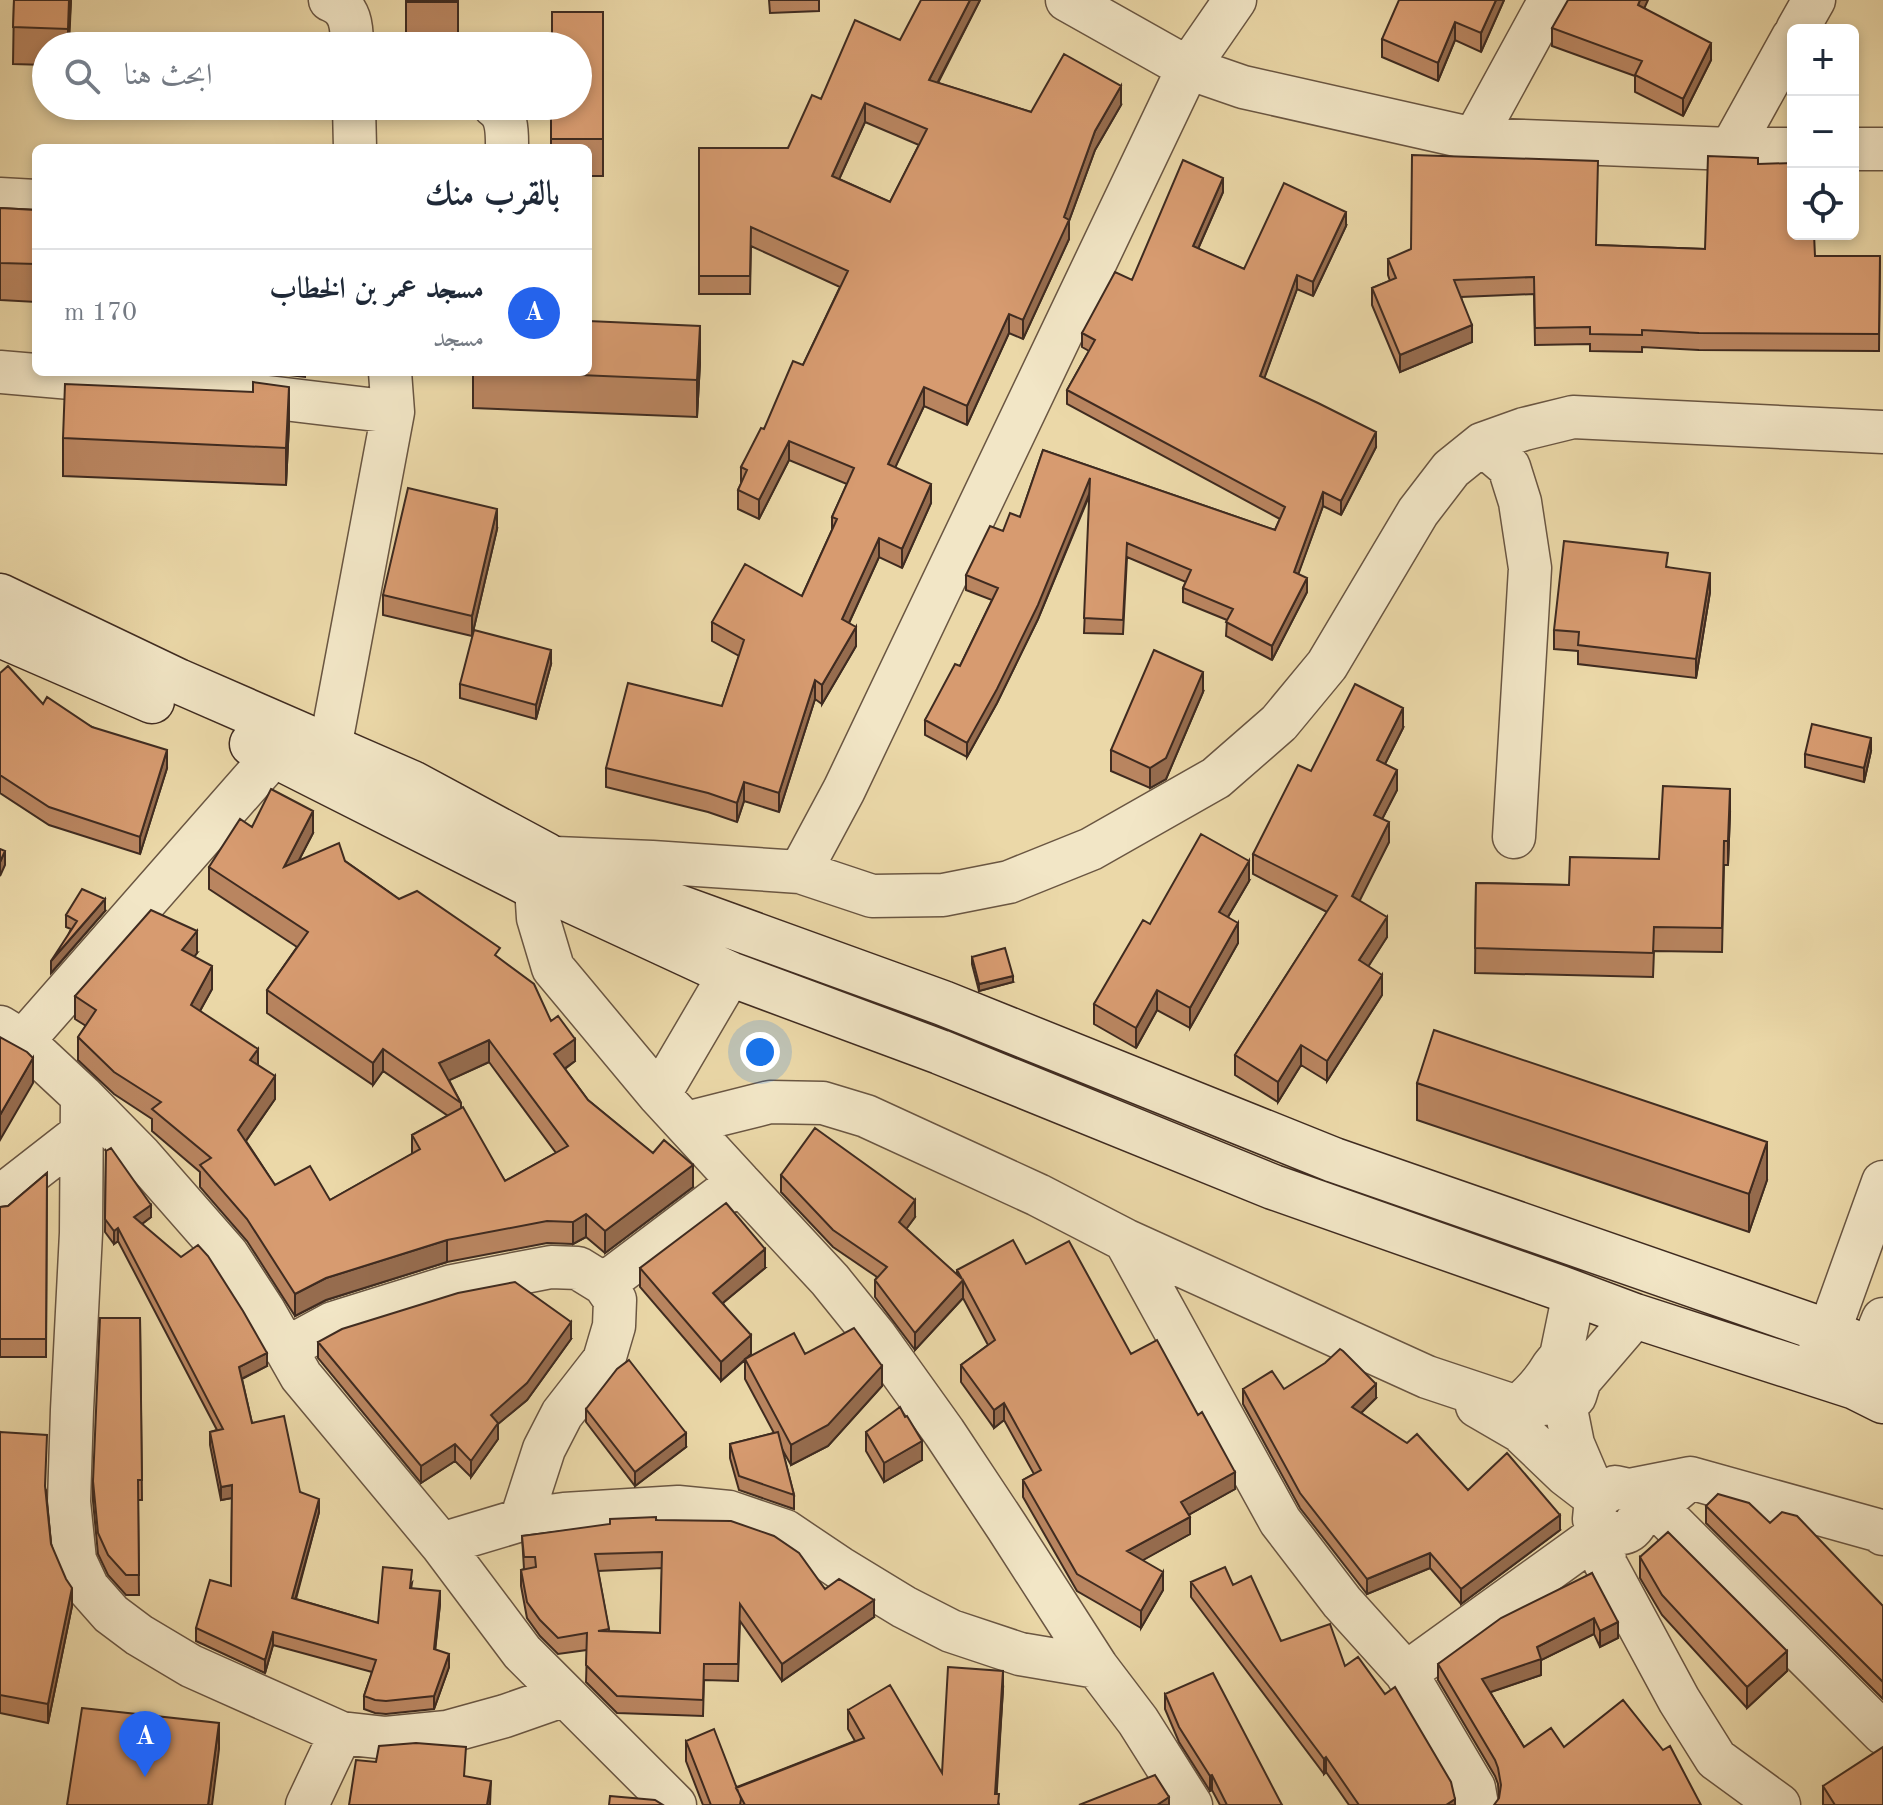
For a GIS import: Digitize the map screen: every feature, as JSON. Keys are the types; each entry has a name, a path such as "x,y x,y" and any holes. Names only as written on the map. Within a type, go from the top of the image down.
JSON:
{"main road":[{"path":"0,596 178,681 326,764 544,872 730,974 940,1052 1273,1187 1635,1316 1810,1373 1875,1362"},
{"path":"0,635 274,755 326,764"},
{"path":"544,872 943,1003 1334,1160 1829,1332 1875,1362"}],"street":[{"path":"330,0 346,10 352,32"},
{"path":"1067,0 1188,68 1243,87 1474,139 1787,149"},
{"path":"800,872 844,790 1188,68 1235,0"},
{"path":"1474,139 1550,0"},
{"path":"1800,24 1814,0"},
{"path":"1731,149 1787,48"},
{"path":"354,120 355,144"},
{"path":"504,120 507,144"},
{"path":"1859,149 1883,149"},
{"path":"0,199 32,201"},
{"path":"0,372 32,373"},
{"path":"93,376 392,392 326,764"},
{"path":"1191,1805 944,1432 876,1337 830,1280 672,1109 553,968 538,918 544,872 652,862 800,872 872,896 943,895 1009,882 1091,849 1216,778 1279,723 1327,665 1418,512 1451,469 1482,444 1524,429 1573,417 1883,432"},
{"path":"1524,429 1574,441 1883,457"},
{"path":"1482,444 1509,467 1520,502 1530,568 1514,837"},
{"path":"274,755 12,1034 82,1115 141,1156 227,1254 301,1376 441,1544 522,1652 675,1805"},
{"path":"672,1109 730,974"},
{"path":"672,1109 770,1102 823,1103 866,1116 1038,1195 1125,1240 1427,1377 1520,1431 1566,1475 1625,1508"},
{"path":"0,1202 82,1115"},
{"path":"82,1115 81,1233 69,1502 75,1560 88,1588 111,1614 191,1666 341,1733 386,1738 447,1732 565,1695"},
{"path":"604,1284 739,1182"},
{"path":"1810,1373 1829,1332 1883,1182"},
{"path":"1125,1240 1280,1521 1342,1602 1406,1673 1474,1788 1477,1805"},
{"path":"285,1349 333,1323 452,1286 551,1267 578,1268 604,1284 615,1300 614,1326 604,1360 556,1425 544,1449 521,1520"},
{"path":"1574,1293 1553,1389 1573,1444 1625,1508 1883,1733"},
{"path":"1427,1377 1553,1389 1635,1316"},
{"path":"1406,1673 1625,1508 1690,1478 1883,1534"},
{"path":"441,1544 521,1520 564,1514 678,1507 729,1512 785,1531 904,1607 951,1631 1020,1654 1097,1667"},
{"path":"1625,1508 1605,1563 1679,1700 1716,1759 1779,1805"},
{"path":"307,1805 341,1733"}],"building":[{"path":"14,0 69,0 68,29 13,27"},
{"path":"458,0 458,2 406,2"},
{"path":"921,0 970,0 929,80 1031,112 1064,54 1121,86 1095,131 1064,217 1069,220 1023,320 1009,314 967,406 924,387 888,464 931,484 902,549 879,538 842,619 856,627 822,685 815,680 779,793 744,782 737,803 606,768 628,683 722,706 744,640 712,622 745,564 802,596 837,519 832,517 854,468 789,441 759,500 738,490 747,470 741,467 761,428 764,429 793,361 803,365 848,271 751,227 750,276 699,276 699,148 788,148 812,95 821,99 855,20 900,40","holes":["865,103 927,129 890,202 832,176"]},
{"path":"1399,0 1496,0 1481,33 1455,22 1438,63 1382,39"},
{"path":"1568,0 1640,0 1638,5 1711,43 1683,99 1635,75 1642,61 1552,28"},
{"path":"552,12 603,12 603,139 551,139 551,120 592,120 592,32 552,32"},
{"path":"1412,155 1598,161 1596,245 1705,249 1708,156 1758,158 1758,164 1787,163 1787,240 1814,240 1815,256 1880,256 1879,334 1642,330 1642,335 1590,334 1590,327 1535,328 1534,277 1454,280 1472,325 1400,355 1372,288 1396,278 1388,259 1411,249"},
{"path":"1183,160 1223,178 1193,246 1244,269 1284,183 1346,212 1313,282 1297,275 1260,376 1376,432 1341,501 1323,492 1294,572 1307,578 1272,646 1226,622 1233,609 1183,588 1191,570 1127,543 1123,620 1084,618 1090,478 1038,605 967,743 925,720 955,664 960,666 998,588 966,575 990,526 1003,531 1010,513 1020,517 1043,450 1275,530 1285,507 1067,390 1095,340 1082,333 1115,272 1132,280"},
{"path":"0,208 32,210 32,264 0,263"},
{"path":"592,321 700,326 697,380 592,376"},
{"path":"253,382 289,387 286,448 63,438 65,384 253,392"},
{"path":"408,488 497,509 472,616 383,595"},
{"path":"1564,541 1668,553 1666,567 1710,573 1696,659 1578,645 1579,632 1554,630"},
{"path":"474,630 551,650 536,705 460,684"},
{"path":"1154,650 1203,672 1166,758 1150,768 1111,750"},
{"path":"8,666 43,704 47,697 92,727 167,750 140,837 49,807 0,775 0,673"},
{"path":"1355,684 1403,708 1377,760 1397,770 1374,815 1389,822 1352,896 1387,917 1359,960 1382,975 1327,1061 1301,1045 1278,1082 1235,1055 1337,896 1253,854 1298,765 1311,771"},
{"path":"1812,724 1871,738 1864,768 1805,754"},
{"path":"1663,786 1730,789 1728,841 1724,841 1722,928 1654,927 1653,953 1475,948 1476,883 1569,885 1570,857 1659,859"},
{"path":"271,789 313,811 284,867 339,843 345,861 399,899 417,891 500,948 495,955 534,984 551,1021 558,1016 575,1039 554,1054 588,1100 653,1153 664,1140 693,1165 605,1231 586,1214 573,1222 547,1221 447,1240 326,1278 295,1294 247,1219 200,1165 211,1158 152,1109 161,1102 114,1072 78,1037 96,1010 75,996 151,910 197,931 182,950 212,966 191,1005 258,1049 250,1060 275,1076 238,1130 275,1185 310,1166 330,1200 420,1149 412,1135 463,1107 505,1181 568,1146 489,1040 439,1063 461,1103 383,1049 373,1063 267,990 308,932 209,867 240,819 252,827"},
{"path":"1201,834 1249,861 1219,912 1238,923 1190,1008 1157,990 1136,1028 1094,1004 1143,920 1150,924"},
{"path":"82,889 105,899 51,961 77,921 66,915"},
{"path":"1005,948 1013,976 979,984 972,957"},
{"path":"1434,1030 1767,1142 1749,1194 1417,1083"},
{"path":"0,1037 33,1058 0,1115"},
{"path":"815,1128 915,1200 899,1222 962,1279 957,1270 1013,1240 1026,1264 1069,1241 1131,1354 1157,1340 1198,1415 1202,1412 1235,1472 1181,1502 1190,1517 1127,1551 1163,1572 1141,1611 1077,1574 1023,1480 1041,1470 1004,1403 994,1410 961,1365 995,1340 963,1280 915,1333 875,1280 887,1267 833,1230 781,1175"},
{"path":"111,1148 151,1205 134,1217 181,1257 198,1245 208,1256 267,1353 239,1367 252,1423 284,1416 300,1492 319,1499 292,1598 378,1623 383,1567 412,1570 410,1588 440,1591 434,1649 449,1654 434,1696 375,1700 364,1696 376,1660 273,1632 265,1660 196,1628 210,1580 231,1586 232,1485 221,1487 210,1432 223,1429 118,1228 114,1231 105,1219 106,1151"},
{"path":"47,1173 46,1339 0,1339 0,1207 8,1206"},
{"path":"726,1203 765,1249 713,1293 751,1335 721,1362 640,1268"},
{"path":"515,1282 571,1322 527,1383 491,1415 498,1423 471,1461 455,1444 421,1466 318,1342 342,1329 458,1293"},
{"path":"100,1318 140,1318 142,1480 138,1480 139,1575 126,1575 108,1555 98,1533 93,1481"},
{"path":"854,1328 882,1366 828,1425 791,1445 745,1359 794,1333 805,1354"},
{"path":"1340,1349 1376,1384 1352,1407 1407,1443 1417,1434 1468,1490 1507,1453 1560,1515 1461,1589 1430,1553 1367,1579 1300,1493 1243,1389 1272,1371 1284,1389 1325,1363"},
{"path":"629,1360 686,1433 635,1472 586,1409 617,1369"},
{"path":"900,1407 922,1441 884,1463 866,1432"},
{"path":"0,1432 47,1435 45,1486 51,1544 72,1588 48,1704 0,1695"},
{"path":"778,1432 794,1495 739,1476 730,1444"},
{"path":"1718,1494 1749,1503 1770,1523 1782,1512 1797,1516 1883,1606 1883,1682 1706,1506"},
{"path":"656,1517 656,1520 731,1521 774,1536 799,1553 825,1589 839,1579 874,1600 782,1664 740,1604 738,1664 704,1664 703,1700 617,1696 586,1665 587,1633 558,1638 540,1620 527,1602 521,1570 536,1567 535,1557 524,1557 522,1536 610,1524 610,1519","holes":["662,1552 660,1633 598,1631 609,1629 595,1554"]},
{"path":"1668,1532 1787,1651 1747,1687 1662,1595 1640,1557"},
{"path":"1225,1567 1233,1585 1251,1576 1281,1641 1330,1624 1345,1666 1358,1657 1385,1694 1395,1687 1451,1782 1455,1799 1446,1805 1359,1805 1326,1757 1324,1759 1191,1582"},
{"path":"1592,1573 1618,1622 1600,1631 1594,1618 1537,1647 1541,1659 1482,1679 1524,1747 1551,1728 1564,1747 1623,1700 1663,1750 1670,1746 1701,1805 1494,1805 1499,1798 1501,1785 1495,1760 1438,1664 1501,1618"},
{"path":"948,1667 1003,1671 995,1794 999,1794 998,1805 745,1805 736,1788 864,1738 848,1710 890,1685 942,1773"},
{"path":"1213,1673 1282,1805 1227,1805 1212,1775 1179,1727 1165,1694"},
{"path":"82,1708 219,1723 208,1805 67,1805"},
{"path":"714,1729 741,1799 740,1805 711,1805 686,1741"},
{"path":"416,1743 466,1747 464,1776 491,1781 487,1805 349,1805 356,1760 376,1762 379,1746"},
{"path":"1883,1747 1883,1805 1835,1805 1823,1786"},
{"path":"1155,1775 1169,1797 1157,1805 1079,1805"},
{"path":"610,1796 655,1800 663,1805 609,1805"}],"place":[{"name":"مسجد عمر بن الخطاب","path":"145,1777"}]}
